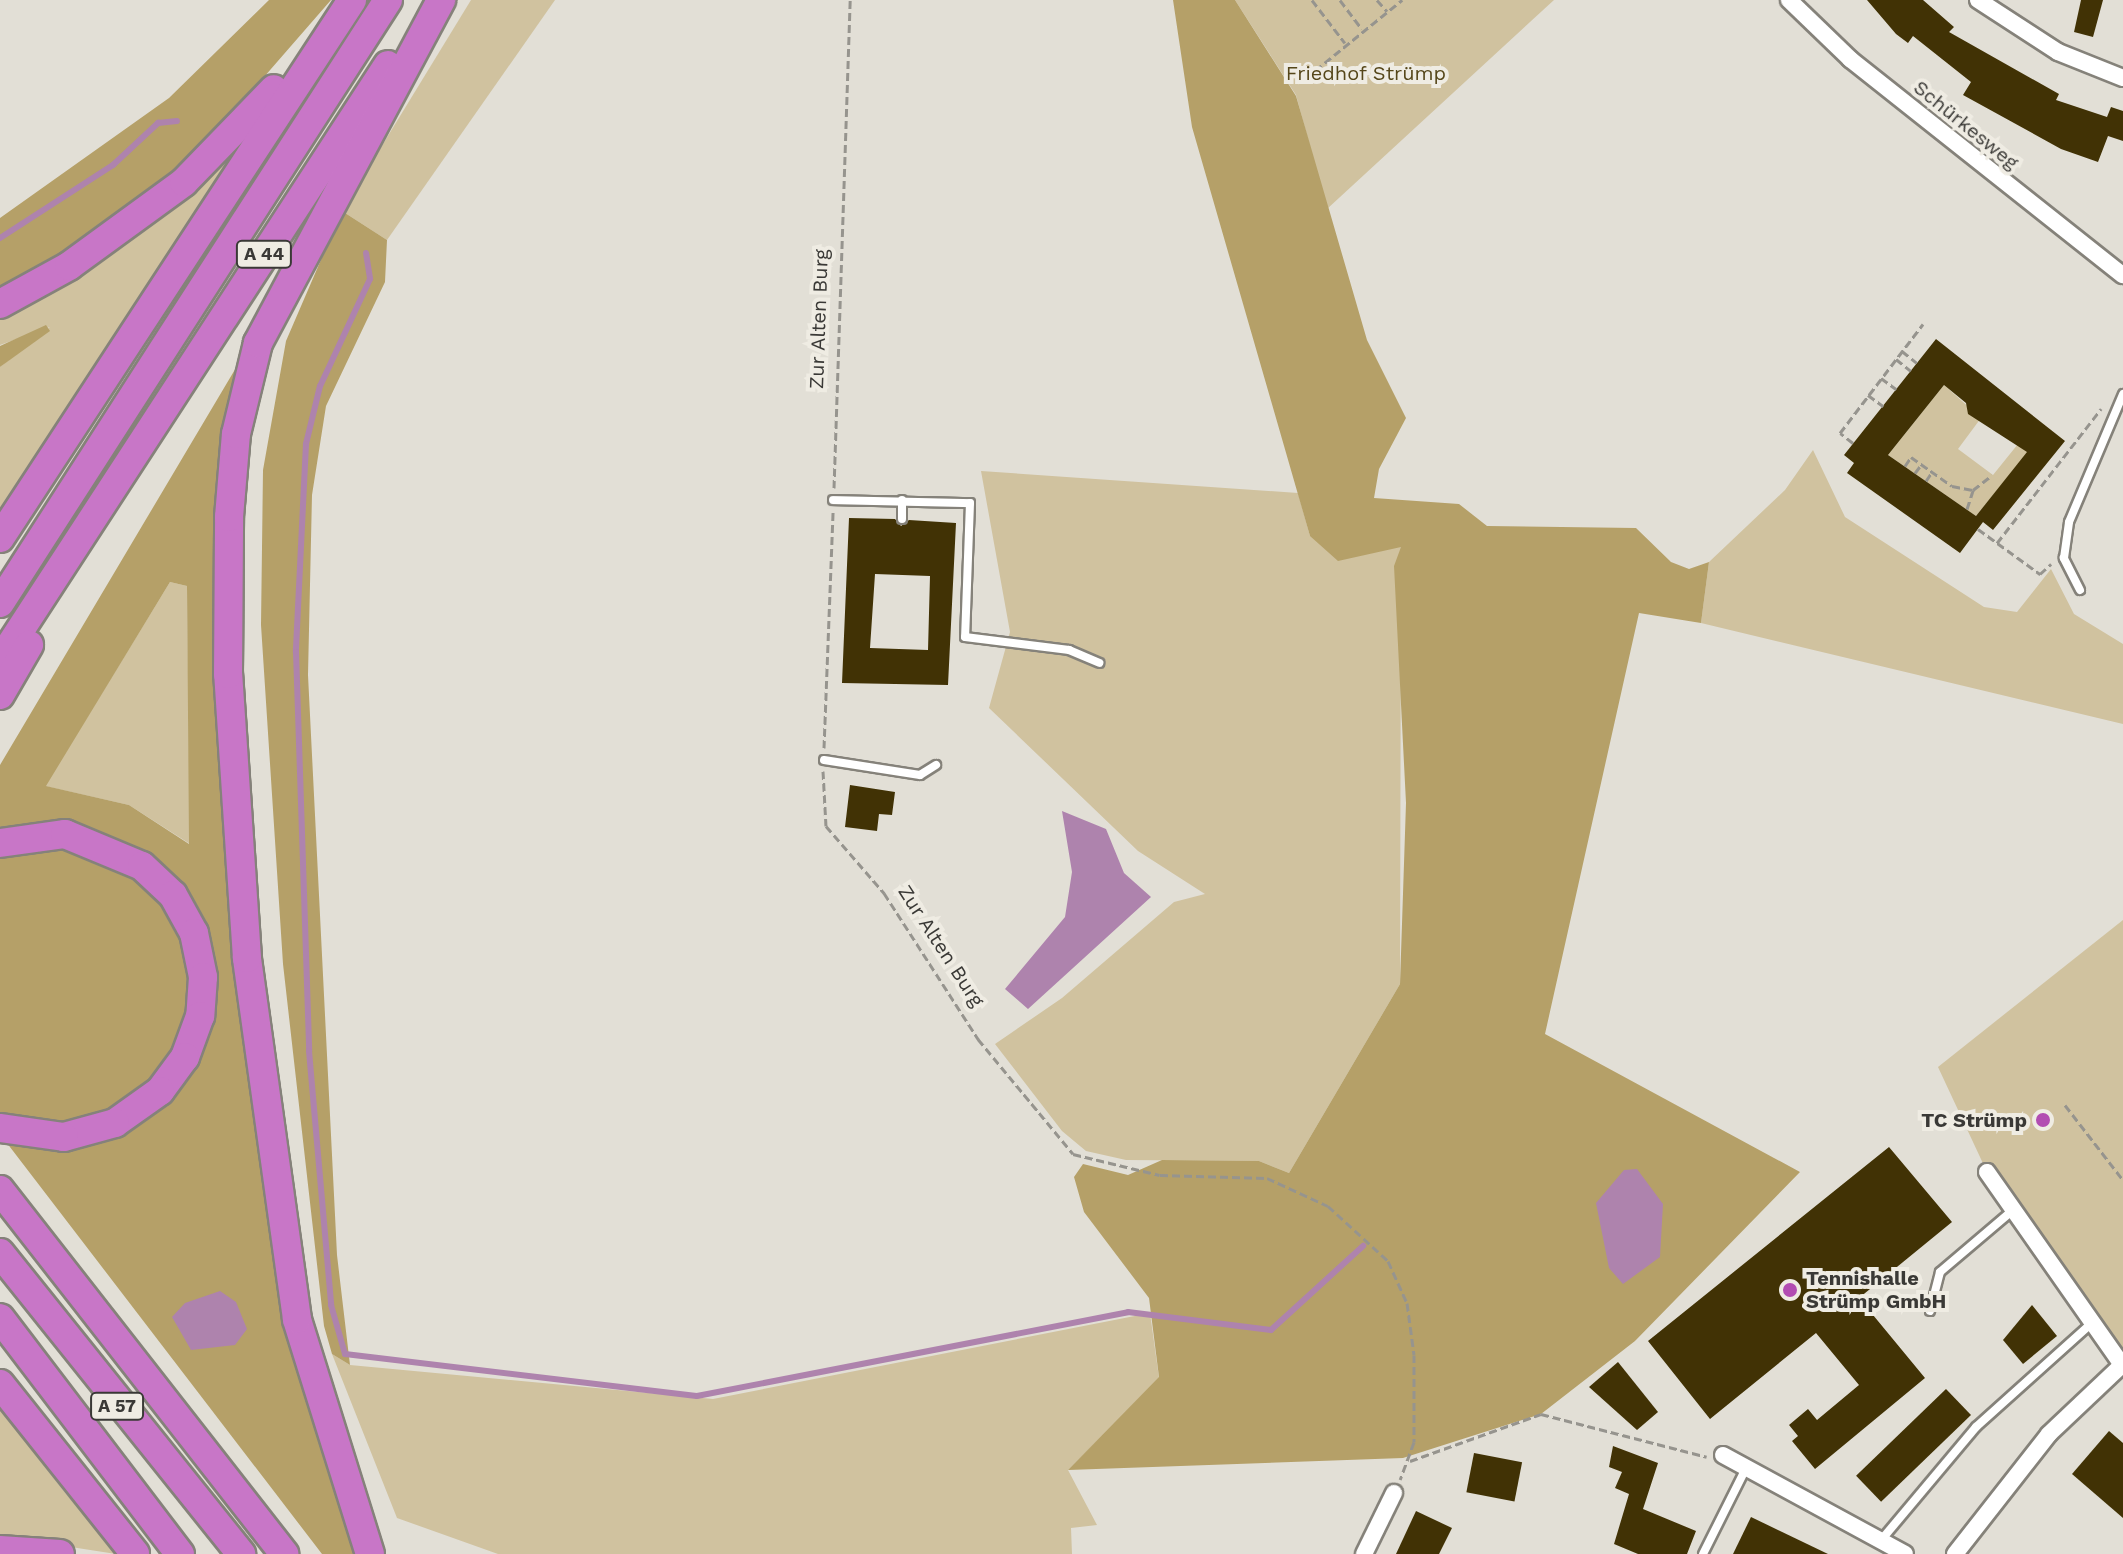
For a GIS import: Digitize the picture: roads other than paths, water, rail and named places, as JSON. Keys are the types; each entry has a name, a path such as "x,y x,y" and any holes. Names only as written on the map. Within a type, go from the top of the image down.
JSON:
{"highway":[{"path":"0,304 69,266 184,182 248,119 343,0"},
{"path":"0,538 352,0"},
{"name":"A 44","path":"0,603 388,0"},
{"name":"A 44","path":"0,661 431,0"},
{"path":"370,1554 297,1319 247,958 228,674 231,477 258,343 441,0"},
{"path":"0,695 98,509"},
{"path":"0,843 65,834 142,866 173,895 194,933 203,977 200,1016 185,1057 160,1091 115,1123 64,1137 0,1128"},
{"path":"0,1190 284,1554"},
{"name":"A 57","path":"0,1253 241,1554"},
{"name":"A 57","path":"0,1318 180,1554"},
{"path":"0,1384 135,1554"},
{"path":"0,1550 60,1554"}],"street":[{"name":"Schürkesweg","path":"1789,0 1850,59 2123,275"},
{"path":"1978,0 2058,52 2123,78"},
{"path":"1955,1554 2049,1434 2123,1365 1987,1172"},
{"path":"1723,1455 1744,1472 1882,1539 1905,1554"},
{"path":"1364,1554 1394,1493"}],"lane":[{"path":"2080,590 2064,558 2069,522 2123,394"},
{"path":"833,500 970,503 965,637 1069,650 1099,663"},
{"path":"902,500 902,519"},
{"path":"824,760 920,775 936,765"},
{"path":"1930,1311 1940,1272 2014,1210"},
{"path":"1882,1539 1976,1427 2092,1322"},
{"path":"1703,1554 1744,1472"}],"waterway":[{"path":"0,238 113,165 158,123 177,121"},
{"path":"366,253 370,279 320,386 306,444 296,652 309,1051 331,1305 345,1354 697,1396 1128,1312 1271,1330 1363,1246"}],"place":[{"name":"TC Strümp","path":"2043,1120"},
{"name":"Tennishalle Strümp GmbH","path":"1790,1290"}],"park label":[{"name":"Friedhof Strümp","path":"1366,73"}]}
